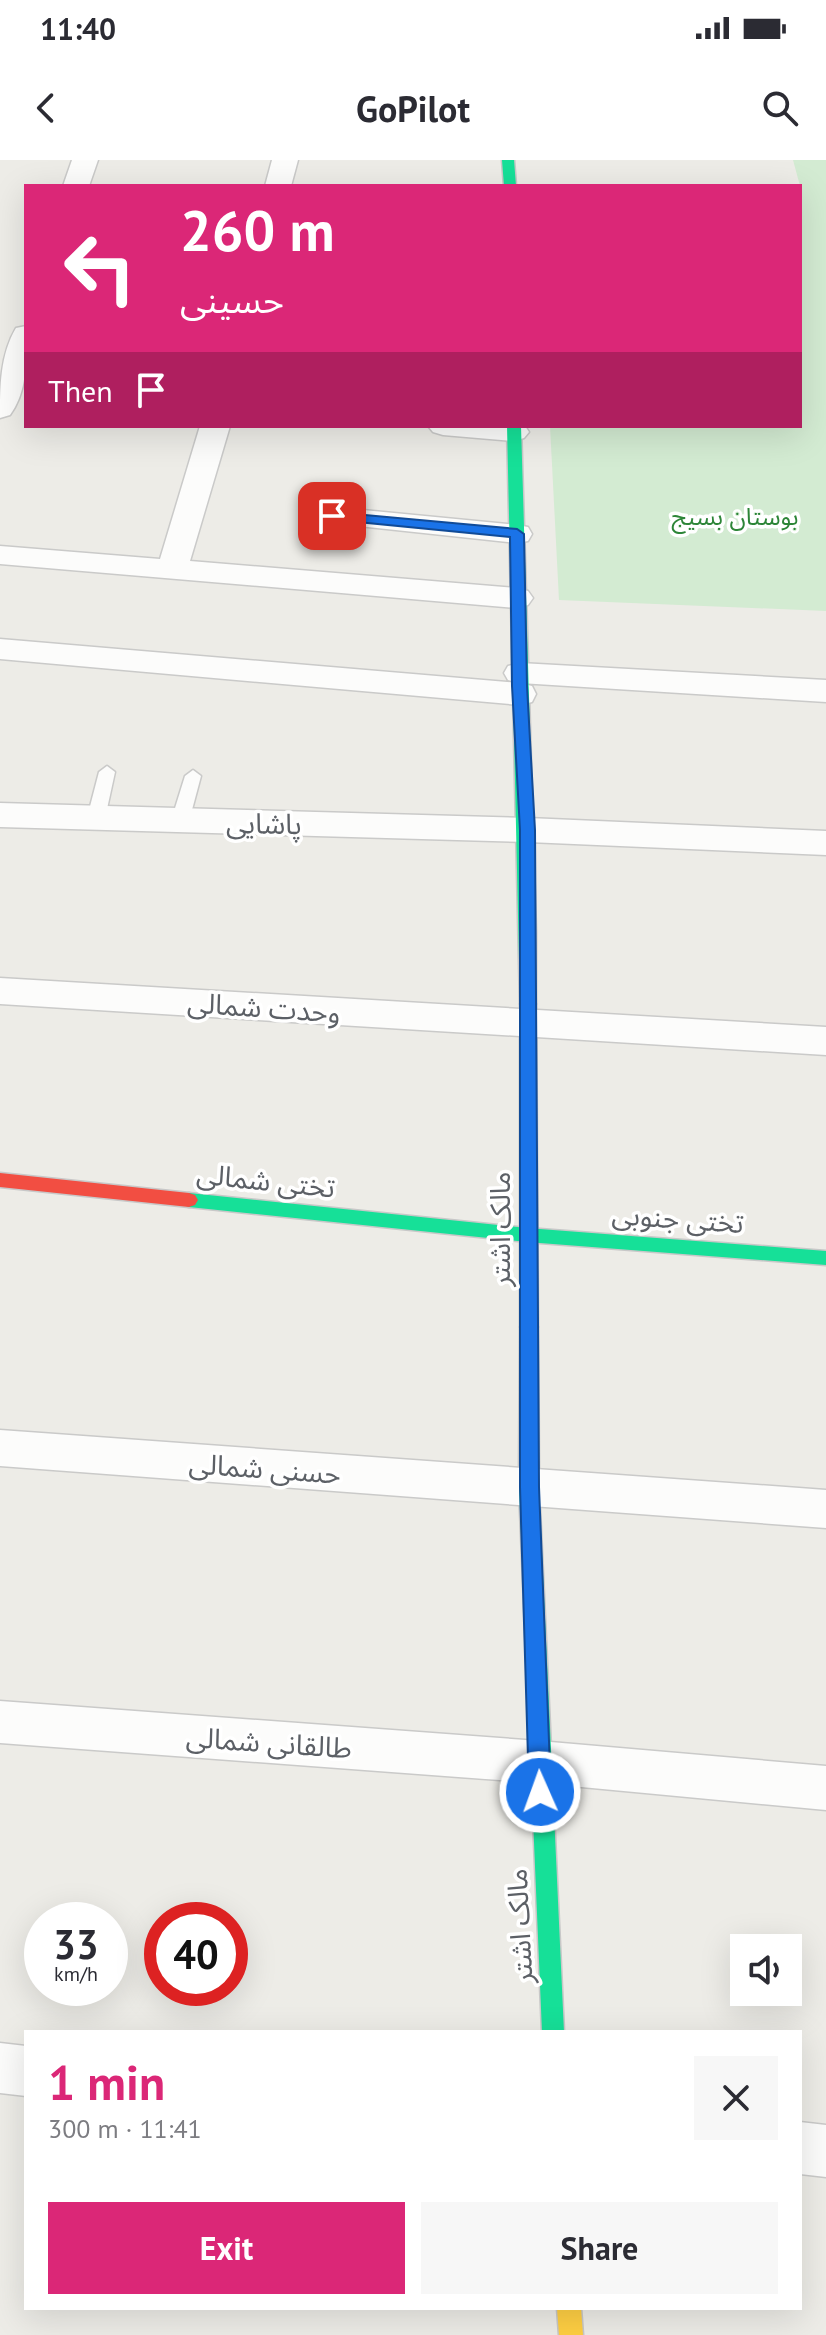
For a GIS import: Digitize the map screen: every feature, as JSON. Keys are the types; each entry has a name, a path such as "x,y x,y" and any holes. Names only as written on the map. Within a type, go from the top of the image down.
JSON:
{"street":[{"path":"77,184 85,160"},
{"path":"279,184 285,160"},
{"path":"508,160 510,184"},
{"path":"8,396 24,341"},
{"path":"172,569 214,428"},
{"path":"490,428 514,429"},
{"name":"مالک اشتر","path":"514,429 520,684 528,830 529,1487 553,2030"},
{"path":"332,516 517,534"},
{"path":"0,555 517,598"},
{"path":"0,649 520,684 826,691"},
{"name":"پاشایی","path":"0,815 528,830 826,843"},
{"name":"وحدت شمالی","path":"0,991 826,1041"},
{"name":"تختی شمالی","path":"0,1180 527,1235"},
{"name":"تختی جنوبی","path":"527,1235 826,1258"},
{"name":"حسنی شمالی","path":"0,1448 826,1509"},
{"name":"طالقانی شمالی","path":"0,1722 539,1762 826,1788"},
{"path":"0,2068 24,2071"},
{"path":"802,2148 826,2151"},
{"path":"569,2310 571,2335"}],"lane":[{"path":"96,818 107,772"},
{"path":"180,821 193,776"}],"green space":[{"name":"بوستان بسیج","path":"793,160 826,160 826,611 559,600 550,428 802,428 802,184"}],"traffic: fast":[{"path":"508,160 510,184"},
{"path":"514,428 528,1004"},
{"path":"189,1200 527,1235 826,1258"},
{"path":"529,1327 529,1487 553,2030"}],"traffic: slow":[{"path":"569,2310 571,2335"}],"traffic: jam":[{"path":"528,1004 529,1327"},
{"path":"0,1180 189,1200"}],"route":[{"path":"332,516 517,534 520,686 528,830 529,1487 540,1792"}]}
